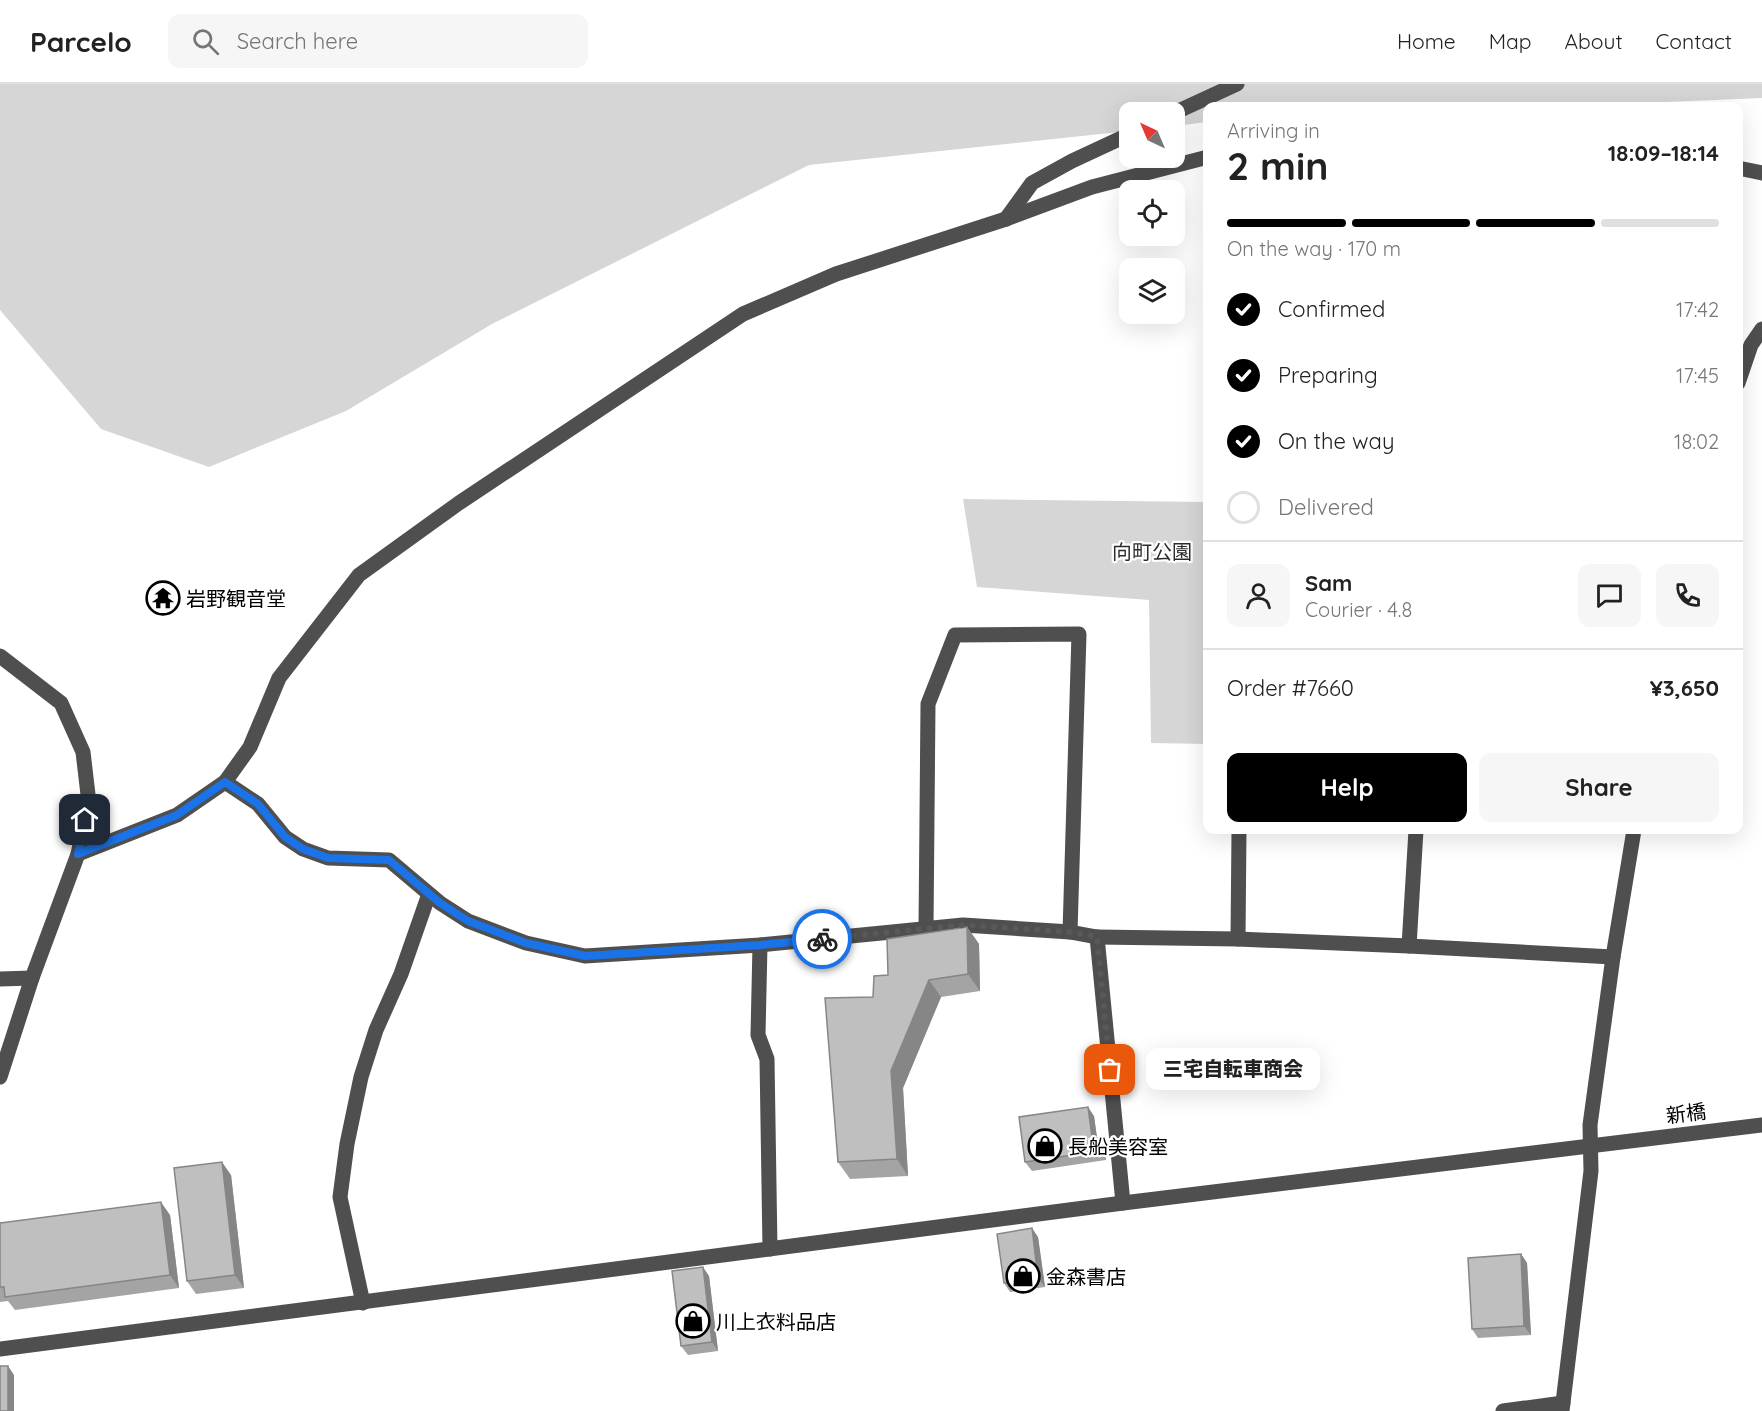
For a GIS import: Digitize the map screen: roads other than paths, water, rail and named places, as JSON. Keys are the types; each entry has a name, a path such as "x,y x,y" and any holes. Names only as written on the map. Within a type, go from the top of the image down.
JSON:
{"street":[{"path":"1185,108 1238,84"},
{"path":"1006,219 1032,183 1119,139"},
{"path":"78,854 177,815 225,782 250,747 279,678 359,574 468,496 743,314 836,274 1006,219 1092,187 1203,158"},
{"path":"1743,169 1762,173"},
{"path":"1743,368 1751,345 1762,328"},
{"path":"926,928 928,704 955,635 1079,634 1070,932"},
{"path":"0,656 61,703 83,752 89,803 78,854 32,978 0,1077"},
{"path":"225,782 258,804 285,837 303,849 328,858 389,860 429,894 468,921 526,943 585,956 760,945 963,925 1070,932 1097,937 1238,939 1613,957"},
{"path":"1238,939 1239,834"},
{"path":"1409,946 1416,834"},
{"path":"1503,1411 1562,1407 1591,1171 1590,1125 1613,957 1633,834"},
{"path":"363,1303 340,1197 347,1144 361,1077 376,1030 401,974 429,894"},
{"path":"1097,937 1123,1203"},
{"path":"760,945 758,1035 767,1059 770,1249"},
{"path":"0,980 32,978"},
{"name":"新橋","path":"0,1349 1123,1203 1762,1125"}],"place":[{"name":"岩野観音堂","path":"163,598"},
{"name":"三宅自転車商会","path":"1110,1070"},
{"name":"長船美容室","path":"1045,1146"},
{"name":"金森書店","path":"1023,1276"},
{"name":"川上衣料品店","path":"693,1321"}],"park label":[{"name":"向町公園","path":"1152,551"}]}
